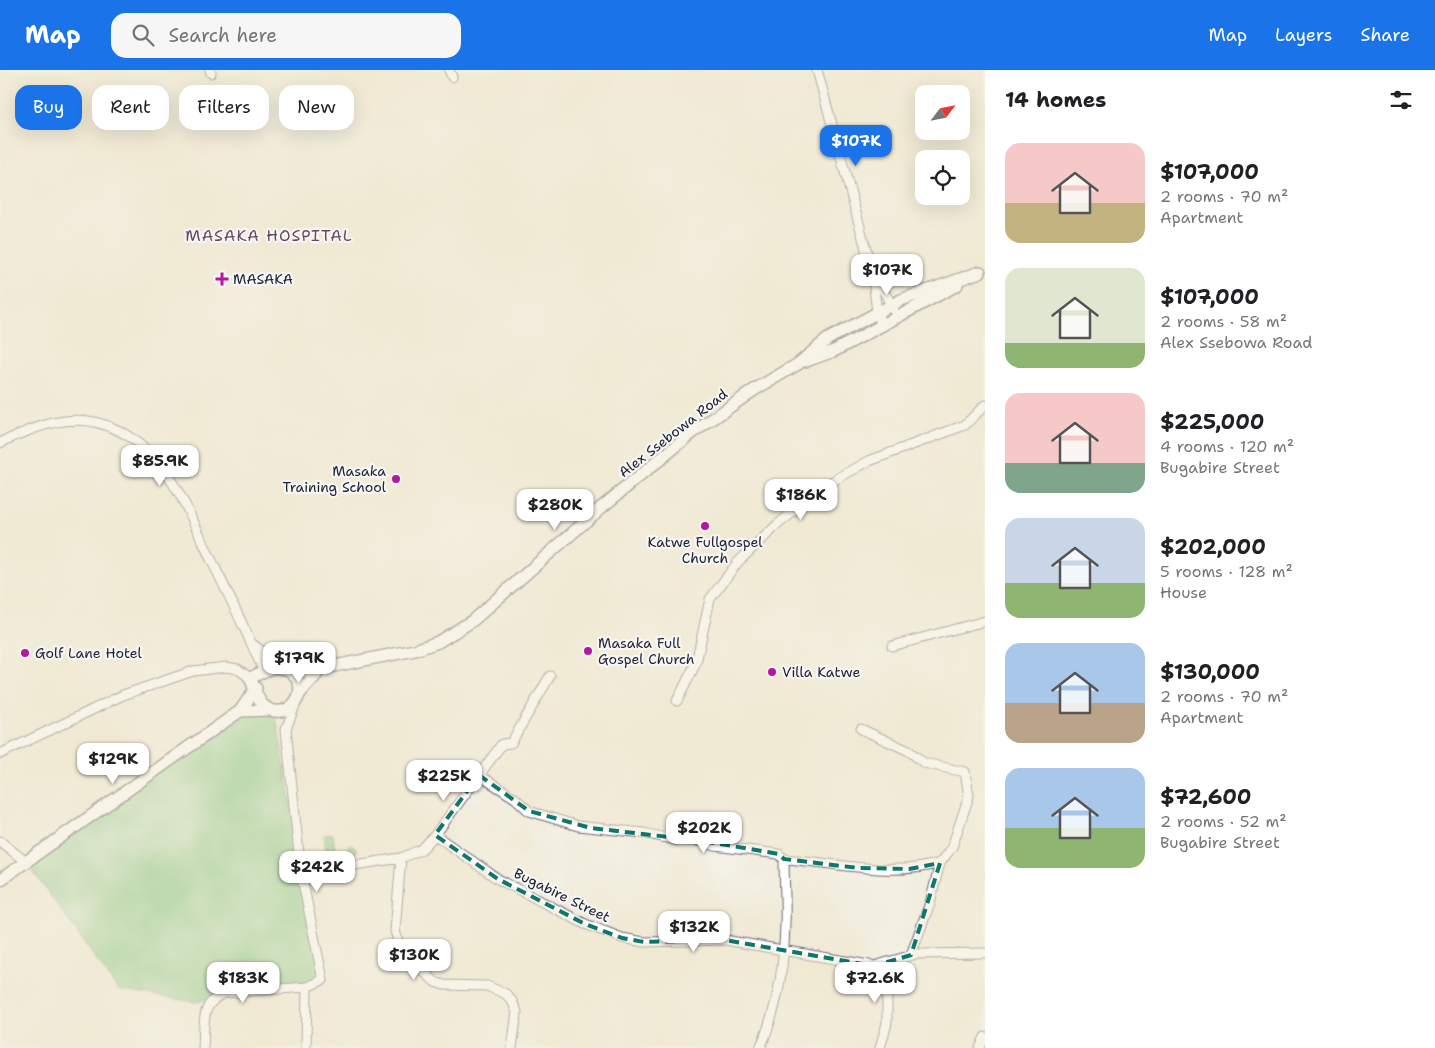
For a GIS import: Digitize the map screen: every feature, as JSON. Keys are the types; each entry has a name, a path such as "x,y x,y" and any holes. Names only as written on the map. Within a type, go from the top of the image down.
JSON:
{"street":[{"path":"817,70 872,270 876,312 882,326"},
{"path":"872,270 898,318"},
{"name":"Alex Ssebowa Road","path":"317,674 319,669 416,650 438,642 472,621 602,507 691,434 754,390 798,364 828,339 876,312 932,288 982,271"},
{"name":"Alex Ssebowa Road","path":"798,364 834,352 982,271"},
{"path":"677,701 696,663 710,598 738,562 777,525 829,483 869,461 964,425 985,405"},
{"path":"0,443 31,429 53,423 76,421 102,424 125,434 150,454 174,486 264,672"},
{"path":"892,646 985,621"},
{"path":"203,1048 206,1008 214,998 225,993 307,987 323,980 301,872 286,729 298,698 300,682 294,673 251,642"},
{"path":"0,754 123,695 193,671 226,666 238,669 253,683 263,705 273,710 286,729"},
{"path":"0,880 27,863 240,710 253,683 264,672 273,667 284,667 317,674 287,710 240,710"},
{"path":"301,872 402,858 422,849 434,836 502,744 511,743 550,676"},
{"path":"861,729 909,751 924,763 965,772 969,796 952,847 940,863 930,902 911,955"},
{"path":"479,775 515,798 529,811 578,826 644,833 675,840 703,841 715,846 779,854 784,859 823,862 858,868 909,870 940,863"},
{"name":"Bugabire Street","path":"434,836 498,879 585,924 622,938 644,942 725,940 874,966 911,955 985,953"},
{"path":"0,841 27,863"},
{"path":"402,858 395,931 401,950 435,982 444,985 487,986 506,994 517,1012 512,1048"},
{"path":"760,1048 773,1012 783,949 785,923 784,859"},
{"path":"769,947 781,964"},
{"path":"880,1048 887,1023 887,963"},
{"path":"306,1048 307,987"},
{"path":"980,1048 985,1037"}],"highlighted area":[{"path":"479,775 529,811 591,828 703,841 779,854 784,859 858,868 909,869 940,863 911,955 874,966 725,940 644,942 622,938 585,924 498,879 435,835"}],"green space":[{"path":"275,711 323,980 195,1002 118,990 27,863 228,719"},
{"path":"333,834 335,851 346,850 350,844 357,849 350,860 327,860 324,835"}],"place":[{"name":"MASAKA","path":"222,279"},
{"name":"Masaka Training School","path":"396,479"},
{"name":"Katwe Fullgospel Church","path":"705,526"},
{"name":"Masaka Full Gospel Church","path":"588,651"},
{"name":"Golf Lane Hotel","path":"25,653"},
{"name":"Villa Katwe","path":"772,672"}],"district":[{"name":"MASAKA HOSPITAL","path":"269,235"}]}
